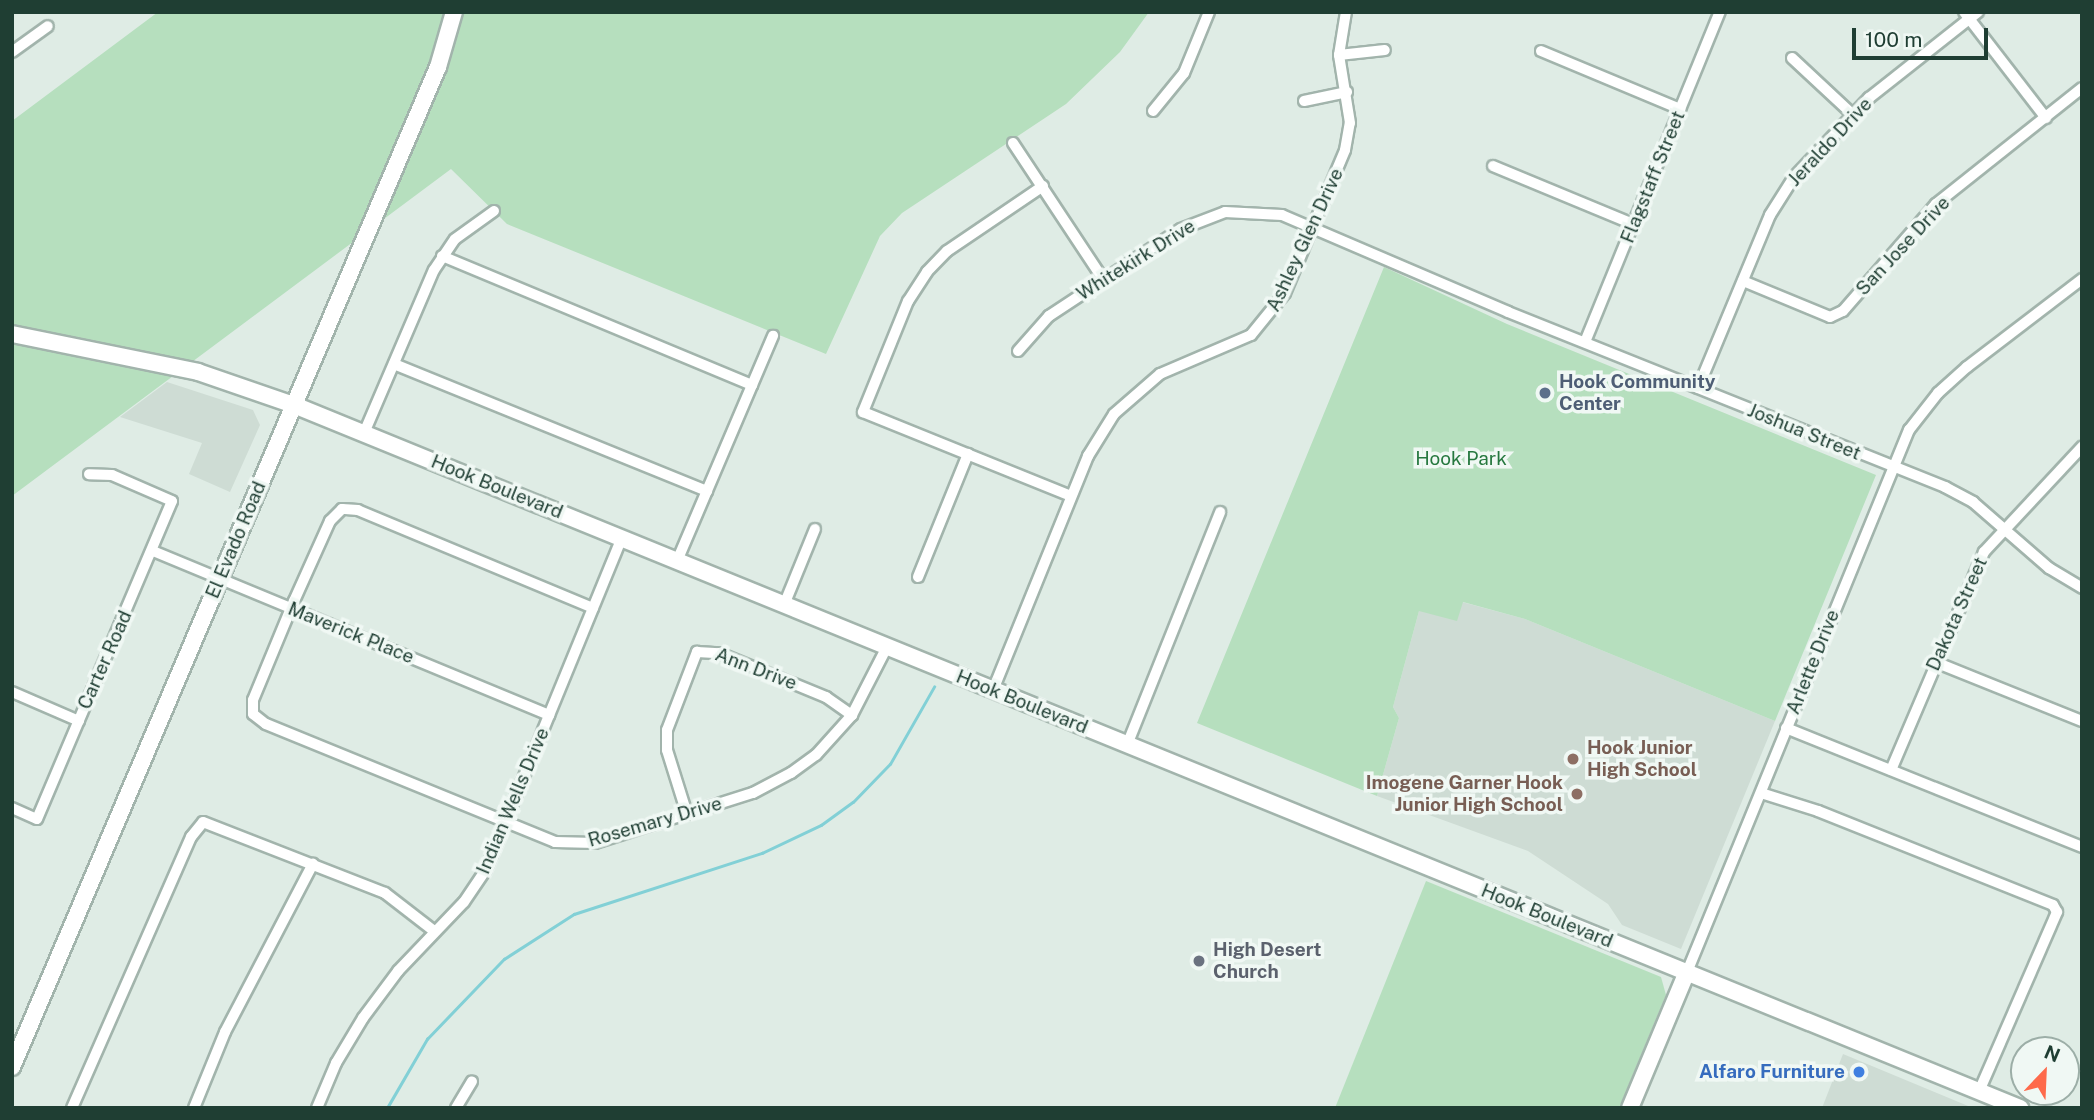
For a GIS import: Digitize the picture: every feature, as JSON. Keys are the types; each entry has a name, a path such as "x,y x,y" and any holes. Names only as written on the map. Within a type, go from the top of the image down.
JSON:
{"main road":[{"name":"El Evado Road","path":"12,1067 16,1045 438,67 454,12"},
{"name":"Hook Boulevard","path":"12,334 198,372 294,405 2020,1108"},
{"name":"Arlette Drive","path":"1630,1108 1687,972"}],"street":[{"path":"1153,111 1184,73 1209,12"},
{"name":"Ashley Glen Drive","path":"993,690 1071,496 1098,437 1132,395 1184,362 1232,347 1267,321 1285,293 1345,150 1350,122 1339,55 1346,12"},
{"name":"Flagstaff Street","path":"1585,342 1720,12"},
{"path":"1971,14 2046,118"},
{"name":"Jeraldo Drive","path":"1698,388 1780,197 1852,114 1971,14"},
{"path":"14,48 48,26"},
{"path":"1339,55 1385,50"},
{"path":"1541,51 1681,110"},
{"path":"1792,58 1852,114"},
{"name":"San Jose Drive","path":"1743,281 1830,317 1843,311 1936,204 2082,88"},
{"path":"1304,101 1347,92"},
{"path":"1013,142 1104,279"},
{"path":"1493,166 1633,224"},
{"path":"1043,186 947,251 927,272 908,302 863,412 1071,496"},
{"path":"364,433 442,257 455,239 494,211"},
{"name":"Whitekirk Drive","path":"1017,351 1049,316 1181,229 1225,212 1262,211 1313,228"},
{"name":"Joshua Street","path":"1313,228 1892,468 1945,486 2004,529 2049,568 2082,588"},
{"path":"442,257 752,385"},
{"name":"Arlette Drive","path":"1687,972 1909,430 1938,393 2082,279"},
{"path":"677,561 773,336"},
{"path":"394,364 707,491"},
{"name":"Dakota Street","path":"1891,770 1970,578 2004,529 2082,447"},
{"path":"918,577 968,454"},
{"name":"Carter Road","path":"12,808 37,819 173,501 112,475 89,474"},
{"path":"291,608 330,521 342,509 358,510 593,608"},
{"path":"1127,745 1220,512"},
{"path":"784,605 815,529"},
{"name":"Indian Wells Drive","path":"317,1108 336,1063 363,1018 434,931 464,902 486,870 622,538"},
{"name":"Maverick Place","path":"153,551 549,715"},
{"name":"Rosemary Drive","path":"291,608 253,700 253,714 266,724 505,822 574,845 595,843 753,793 791,773 816,755 852,715 887,647"},
{"name":"Ann Drive","path":"687,814 667,750 667,730 697,652 708,650 731,658 826,697 852,715"},
{"path":"1935,662 2082,721"},
{"path":"12,692 79,720"},
{"path":"1786,728 2082,847"},
{"path":"1761,793 1818,811 2053,905 2057,912 1979,1091"},
{"path":"72,1108 191,837 203,822 385,893 434,931"},
{"path":"194,1108 225,1032 313,864"},
{"path":"456,1108 472,1081"}],"shaded area":[{"path":"167,382 253,410 260,425 230,492 189,474 202,443 120,417"},
{"name":"Hook Junior High School","path":"1462,602 1525,619 1775,721 1681,949 1622,925 1608,904 1528,851 1377,796 1399,718 1393,707 1419,611"},
{"path":"1843,1054 1973,1108 1822,1108"}],"green space":[{"path":"158,12 1149,12 1120,52 1066,104 902,213 880,236 826,354 507,224 451,169 12,496 12,121"},
{"name":"Hook Park","path":"1384,267 1507,324 1876,475 1775,721 1525,619 1463,602 1457,621 1419,611 1393,707 1399,718 1377,796 1197,723"},
{"path":"1426,881 1661,977 1666,995 1619,1108 1335,1108"}],"waterway":[{"path":"387,1108 427,1039 504,959 574,914 762,853 821,825 853,802 890,764 934,687"}],"place":[{"name":"Hook Community Center","path":"1545,393"},
{"name":"Hook Junior High School","path":"1573,759"},
{"name":"Imogene Garner Hook Junior High School","path":"1577,794"},
{"name":"High Desert Church","path":"1199,961"},
{"name":"Alfaro Furniture","path":"1859,1072"}]}
